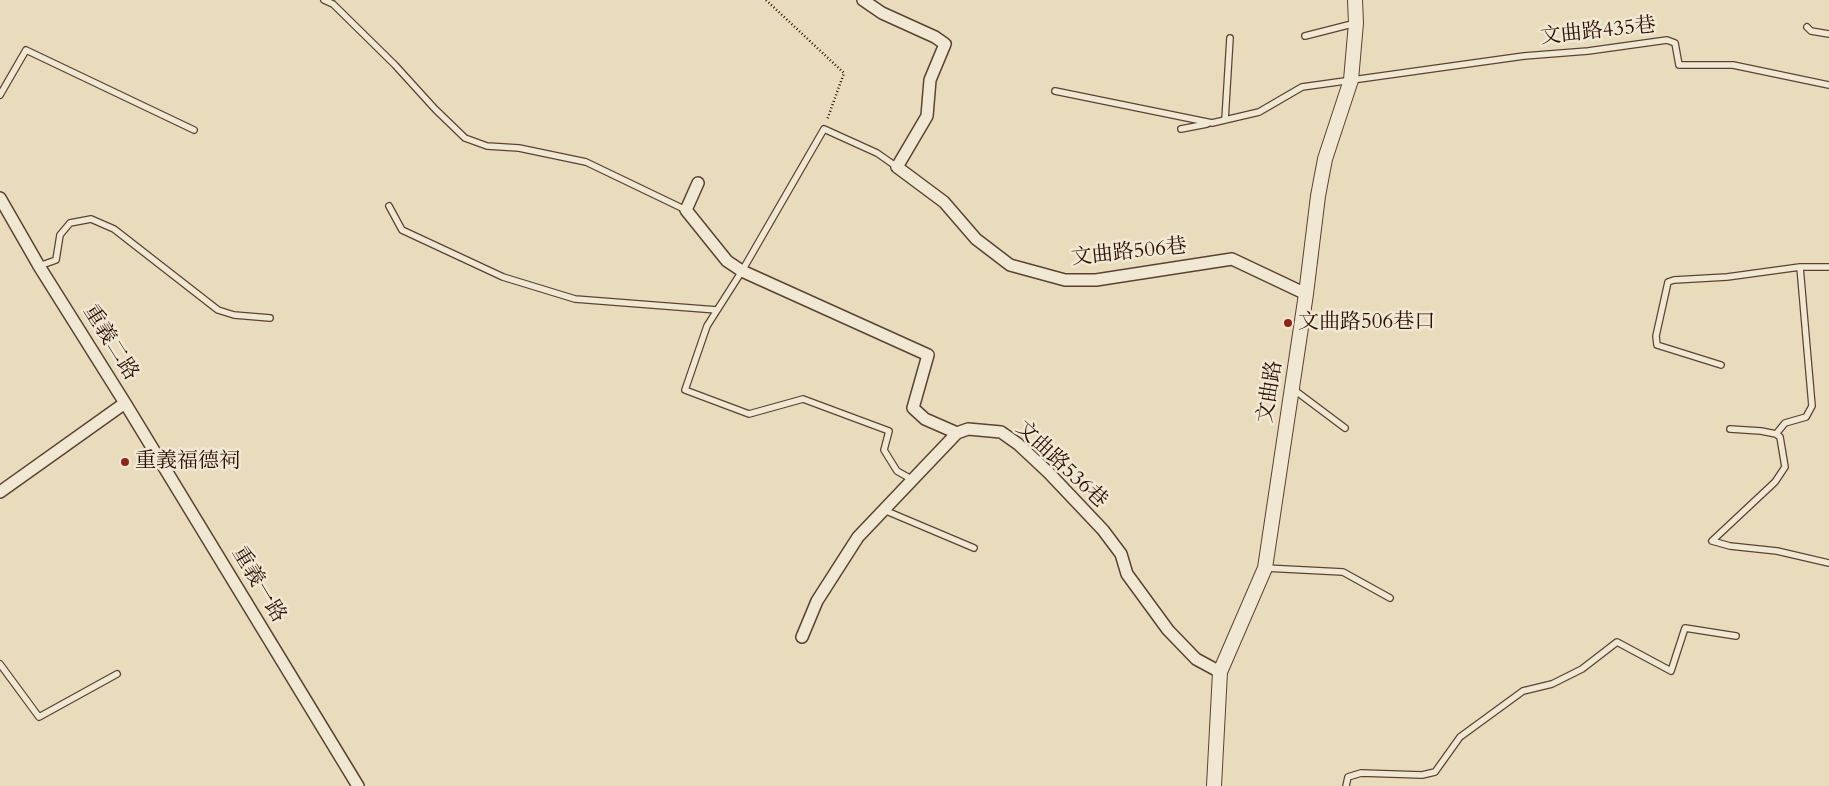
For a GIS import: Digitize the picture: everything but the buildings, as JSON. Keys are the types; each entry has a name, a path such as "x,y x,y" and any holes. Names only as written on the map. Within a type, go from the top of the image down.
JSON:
{"street":[{"path":"863,0 882,13 935,37 944,44 930,80 927,116 897,167"},
{"name":"文曲路","path":"1214,786 1220,672 1265,568 1306,294 1318,196 1325,159 1351,80 1356,23 1355,0"},
{"name":"文曲路506巷","path":"897,167 944,202 976,239 1010,265 1065,280 1096,280 1232,259 1306,294"},
{"path":"698,182 686,210 727,261 742,271 928,355 913,408 925,419 957,433 858,537 817,601 802,637"},
{"name":"重義二路","path":"0,198 39,266 125,403 0,492"},
{"name":"重義一路","path":"125,403 358,786"},
{"name":"文曲路536巷","path":"957,433 968,428 1001,432 1018,444 1049,473 1103,530 1121,554 1127,574 1168,630 1196,659 1220,672"}],"lane":[{"path":"324,0 333,4 395,65 435,110 465,138 487,146 519,148 586,162 686,210"},
{"path":"1305,36 1356,23"},
{"path":"1806,27 1811,31 1829,34"},
{"path":"1225,120 1230,38"},
{"name":"文曲路435巷","path":"1351,80 1524,56 1588,51 1667,40 1675,43 1679,65 1734,65 1829,85"},
{"path":"0,95 26,50 194,130"},
{"path":"1181,129 1259,112 1302,87 1351,80"},
{"path":"1055,91 1212,123"},
{"path":"824,129 742,271 707,326 685,390 749,414 803,399 889,431 884,450 897,471 913,480"},
{"name":"文曲路506巷","path":"824,129 877,153 897,167"},
{"path":"389,206 402,230 512,280 575,299 717,310"},
{"path":"39,266 56,260 60,235 70,223 91,219 114,228 218,310 234,315 270,318"},
{"path":"1776,434 1785,423 1806,418 1812,406 1800,267"},
{"path":"1721,365 1657,345 1656,336 1668,282 1727,277 1800,267 1829,267"},
{"path":"1292,388 1345,428"},
{"path":"1730,430 1761,431 1776,434 1780,437 1785,467 1775,482 1712,541 1730,546 1777,551 1829,563"},
{"path":"884,510 974,548"},
{"path":"1265,568 1343,572 1390,598"},
{"path":"1346,786 1348,777 1360,773 1422,775 1435,772 1460,737 1523,690 1552,684 1582,669 1617,642 1671,671 1685,628 1736,636"},
{"path":"0,664 39,717 117,674"}],"path":[{"path":"766,0 844,73 824,129"}],"place":[{"name":"文曲路506巷口","path":"1288,323"},
{"name":"重義福德祠","path":"125,462"}]}
